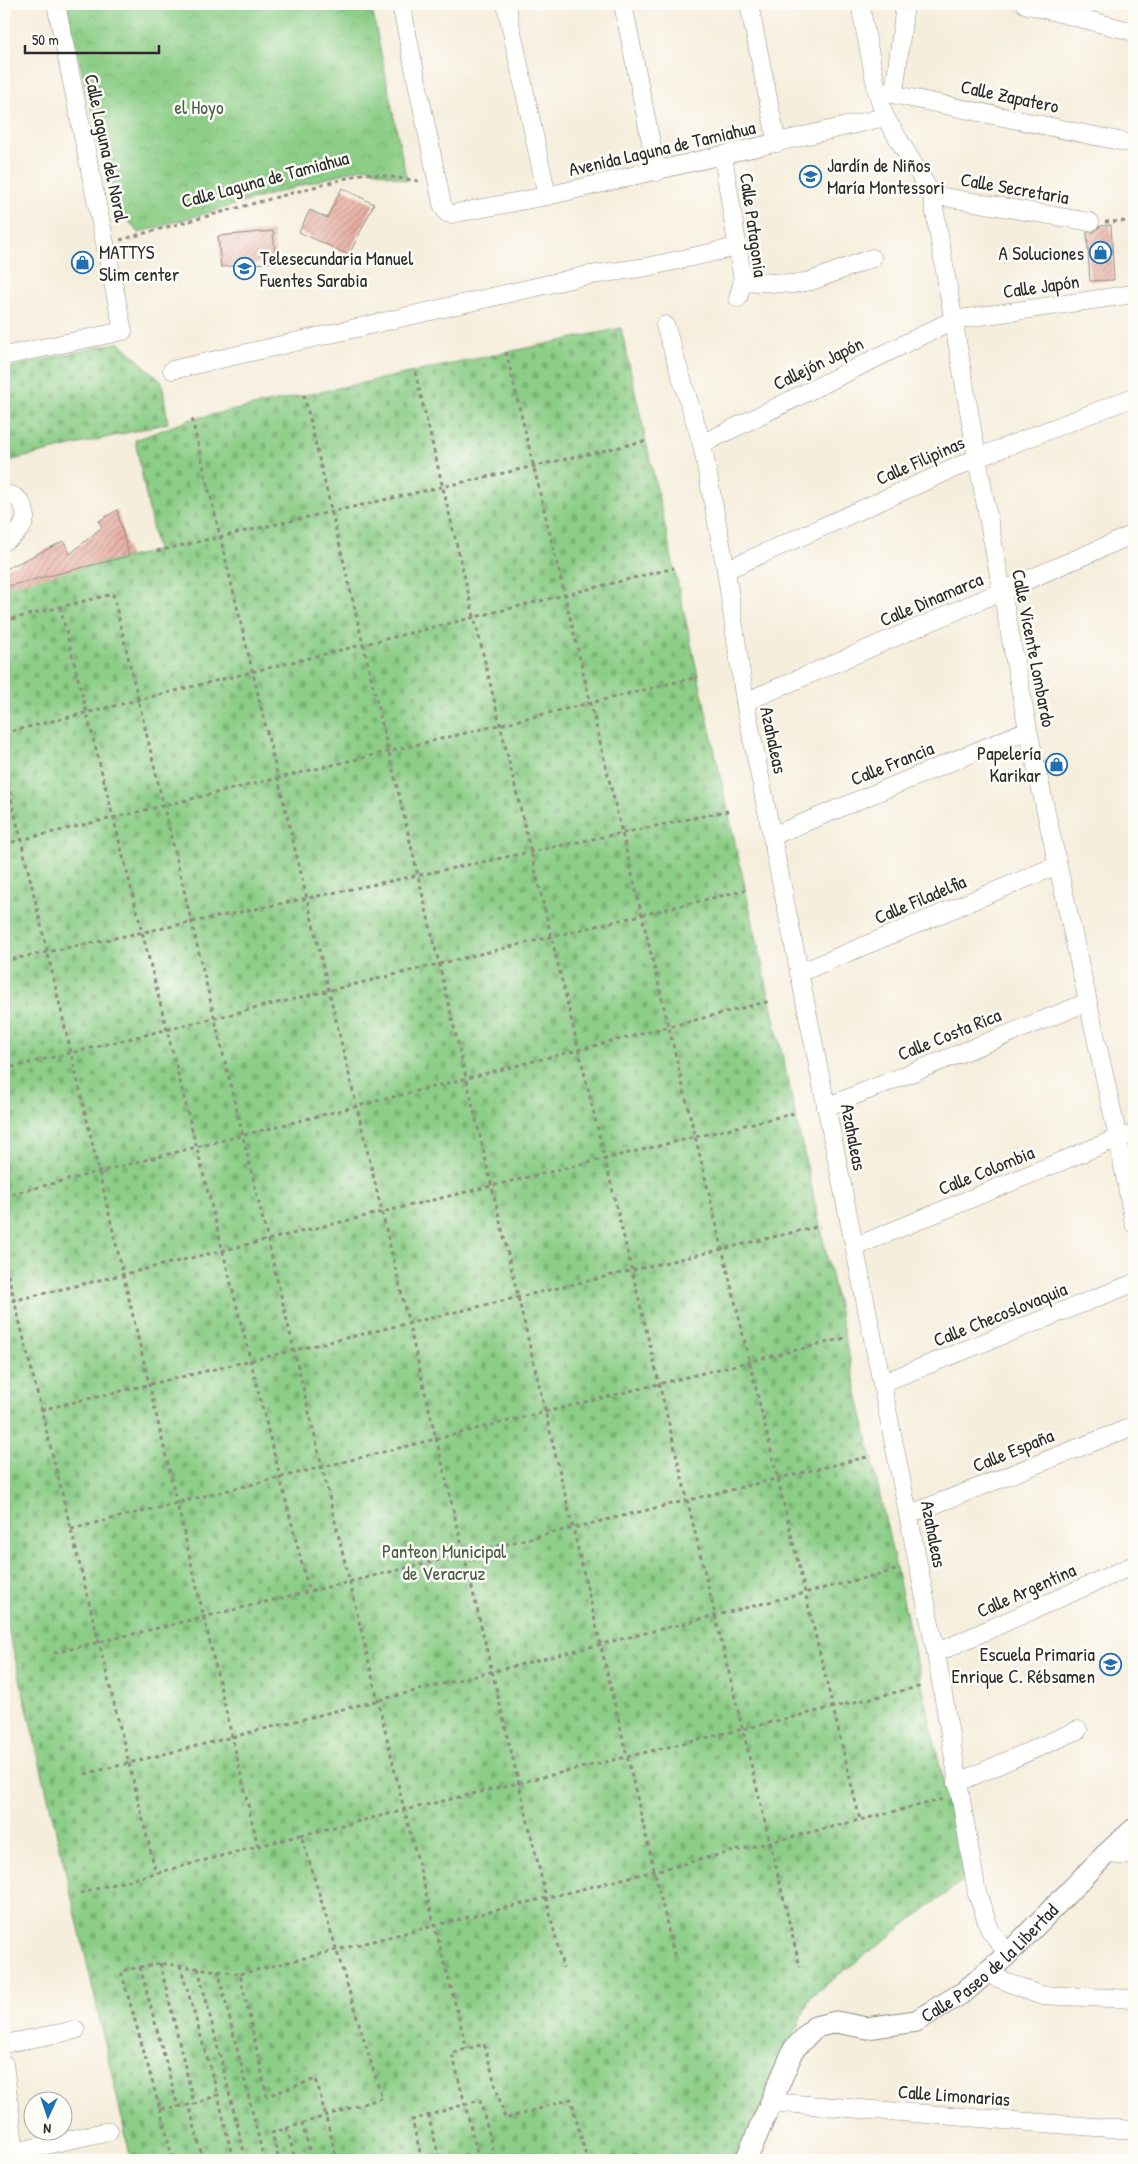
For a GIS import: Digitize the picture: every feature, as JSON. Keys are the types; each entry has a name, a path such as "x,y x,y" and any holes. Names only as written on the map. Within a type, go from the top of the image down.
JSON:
{"street":[{"name":"Calle Laguna del Noral","path":"5,350 123,331 56,4"},
{"path":"401,4 437,183"},
{"path":"506,4 547,196"},
{"path":"623,4 657,172"},
{"path":"748,4 777,143"},
{"name":"Calle Vicente Lombardo","path":"860,4 886,93 885,117 932,195 977,458 1028,730 1088,1002 1126,1136 1134,1224"},
{"path":"886,93 905,4"},
{"path":"1025,4 1134,32"},
{"name":"Calle Zapatero","path":"886,93 1134,144"},
{"name":"Avenida Laguna de Tamiahua","path":"437,183 442,204 447,213 451,214 547,196 657,172 885,117"},
{"name":"Calle Patagonia","path":"723,156 743,281 738,298"},
{"name":"Calle Secretaria","path":"932,195 1090,222"},
{"path":"172,370 584,276 647,267 737,247"},
{"path":"743,281 792,284 811,281 872,258"},
{"name":"Calle Japón","path":"953,320 1134,294"},
{"name":"Callejón Japón","path":"702,444 953,320"},
{"name":"Azahaleas","path":"665,325 702,444 726,570 745,702 936,1653 957,1784 978,1893 990,1930 1008,1954"},
{"name":"Calle Filipinas","path":"726,570 977,458 1134,397"},
{"path":"4,495 8,494 18,499 25,508 26,520 21,529 4,541"},
{"name":"Calle Dinamarca","path":"745,702 1134,534"},
{"name":"Calle Francia","path":"772,836 1028,730"},
{"name":"Calle Filadelfia","path":"800,973 1058,866"},
{"name":"Calle Costa Rica","path":"826,1106 1088,1002"},
{"name":"Calle Colombia","path":"854,1247 1126,1136"},
{"name":"Calle Checoslovaquia","path":"882,1383 1134,1283"},
{"name":"Calle España","path":"908,1515 1134,1426"},
{"name":"Calle Argentina","path":"936,1653 1134,1565"},
{"path":"957,1784 1078,1730"},
{"name":"Calle Paseo de la Libertad","path":"746,2160 794,2050 815,2027 836,2022 867,2028 916,2021 964,1992 1008,1954 1106,1854 1134,1829"},
{"path":"1106,1854 1134,1856"},
{"path":"986,1973 1039,1995 1134,1999"},
{"path":"4,2044 76,2030"},
{"path":"4,2064 16,2156 109,2131"},
{"name":"Calle Limonarias","path":"770,2102 1134,2130"}],"path":[{"name":"Calle Laguna de Tamiahua","path":"105,244 365,173 437,183"},
{"path":"1090,222 1134,221"},
{"path":"506,352 860,1820"},
{"path":"415,372 800,1967"},
{"path":"304,395 675,1958"},
{"path":"192,419 563,1968"},
{"path":"157,551 646,441"},
{"path":"4,733 674,568"},
{"path":"4,620 113,594 404,1810 467,2049"},
{"path":"60,607 310,1592"},
{"path":"4,844 698,677"},
{"path":"4,768 258,1847"},
{"path":"4,961 728,811"},
{"path":"4,1069 745,890"},
{"path":"4,1196 770,1001"},
{"path":"4,1303 795,1113"},
{"path":"41,1410 820,1226"},
{"path":"4,1259 156,1873"},
{"path":"71,1530 844,1338"},
{"path":"54,1653 871,1456"},
{"path":"85,1774 896,1570"},
{"path":"80,1894 301,1835 922,1686"},
{"path":"218,2095 194,2104 160,2109 121,1972 160,1963 240,1974 947,1798"},
{"path":"279,2160 272,2133 382,2098 301,1835"},
{"path":"160,1963 194,2104"},
{"path":"180,1965 218,2095 233,2160"},
{"path":"140,1968 178,2107"},
{"path":"198,1968 246,2160"},
{"path":"218,1970 264,2160"},
{"path":"240,1974 267,2096 316,2079 336,2160"},
{"path":"479,2160 452,2053 484,2044 505,2119 570,2099 587,2160"},
{"path":"422,2160 412,2120 480,2100 496,2160"},
{"path":"158,2102 173,2160"},
{"path":"188,2105 203,2160"},
{"path":"428,2115 440,2160"},
{"path":"302,2123 312,2160"},
{"path":"287,2128 295,2160"}],"green space":[{"name":"el Hoyo","path":"65,4 371,4 407,181 365,167 138,233 115,203"},
{"name":"Panteon Municipal de Veracruz","path":"621,328 965,1879 811,1996 738,2160 131,2160 85,1954 4,1611 4,583 157,551 135,440 192,419"},
{"path":"119,342 162,382 168,423 4,462 4,369"}],"building":[{"path":"342,188 374,204 349,255 299,232 310,210 327,218"},
{"name":"A Soluciones","path":"1111,225 1114,280 1090,281 1087,232 1094,232 1100,226"},
{"path":"273,231 276,262 221,267 218,236"},
{"path":"117,510 129,556 4,587 4,570 64,541 70,554 102,527 99,521"}],"place":[{"name":"Jardín de Niños María Montessori","path":"811,176"},
{"name":"A Soluciones","path":"1100,253"},
{"name":"MATTYS Slim center","path":"83,263"},
{"name":"Telesecundaria Manuel Fuentes Sarabia","path":"244,269"},
{"name":"Papelería Karikar","path":"1057,764"},
{"name":"Escuela Primaria Enrique C. Rébsamen","path":"1111,1665"}]}
